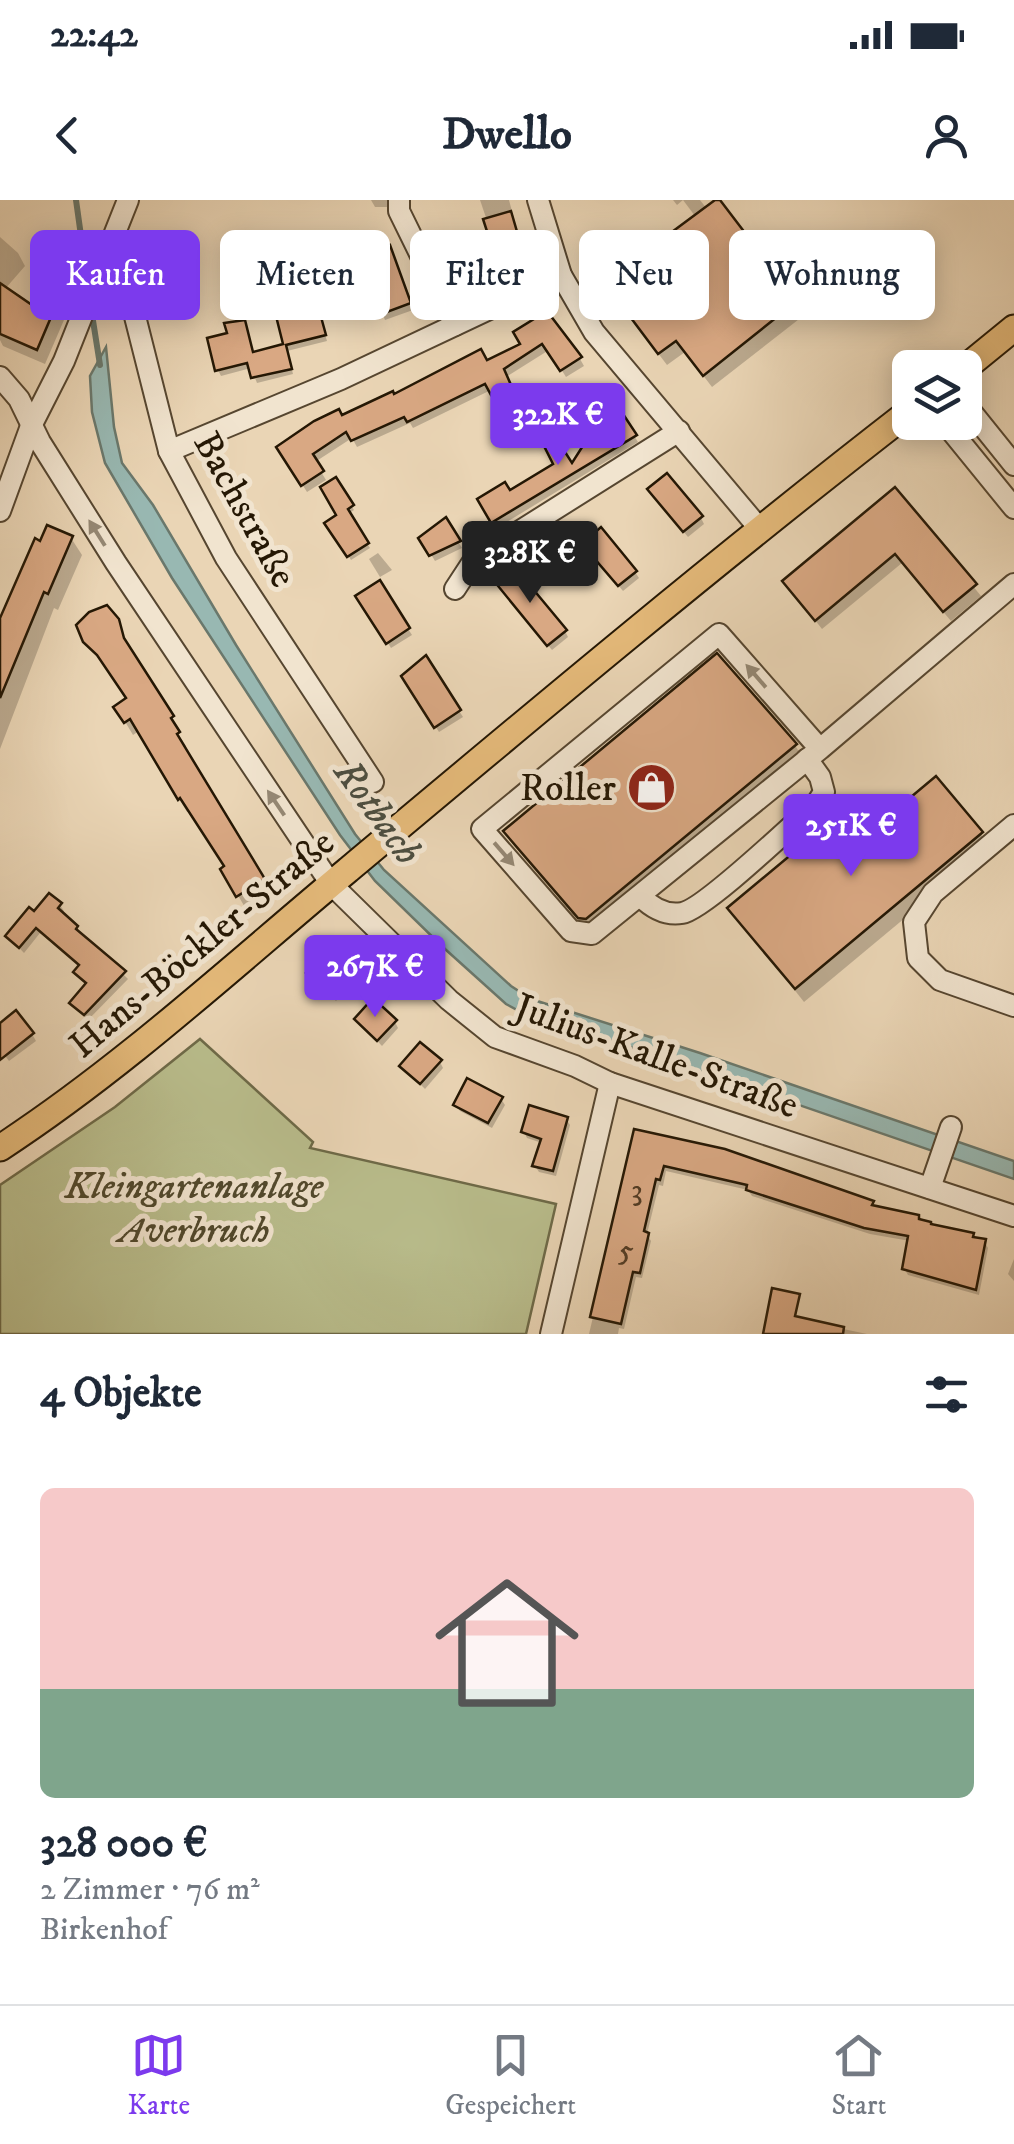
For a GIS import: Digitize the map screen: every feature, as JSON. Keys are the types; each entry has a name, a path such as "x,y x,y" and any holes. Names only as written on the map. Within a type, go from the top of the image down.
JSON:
{"main road":[{"path":"982,354 1014,328"},
{"name":"Hans-Böckler-Straße","path":"0,1148 48,1116 146,1039 759,528 892,426"}],"street":[{"path":"115,230 128,200"},
{"path":"399,200 399,212 455,326"},
{"path":"538,200 562,275 594,332 759,528"},
{"path":"169,451 340,380 562,275"},
{"path":"0,511 30,426 80,320"},
{"name":"Bachstraße","path":"136,320 169,451 226,558 372,782"},
{"name":"Julius-Kalle-Straße","path":"0,377 20,399 30,426 116,563 341,876 449,1000 495,1037 610,1083 1014,1216"},
{"path":"982,425 1014,465"},
{"path":"455,590 474,560 679,432"},
{"path":"959,440 1014,508"},
{"path":"640,896 666,913 682,913 709,897 817,803 824,792 814,754 720,634 482,829 572,931 592,934 814,754 1014,584"},
{"path":"1014,825 933,893 914,922 918,958 940,980 1014,1006"},
{"path":"551,1334 610,1083"},
{"path":"930,1188 951,1127"}],"green space":[{"name":"Kleingartenanlage Averbruch","path":"200,1039 313,1142 310,1148 556,1204 526,1334 0,1334 0,1185 115,1107"}],"water":[{"path":"106,347 114,427 122,463 153,505 355,834 384,870 511,986 531,999 1014,1161 1014,1179 613,1041 532,1018 506,1004 445,949 375,881 340,835 172,578 105,463 92,412 90,376"}],"building":[{"path":"720,200 743,230 729,230 729,320 773,320 703,376 676,341 658,354 632,320 709,320 709,230 675,230"},
{"path":"511,211 517,230 487,230 483,219"},
{"path":"390,245 410,300 390,311"},
{"path":"0,283 30,304 30,320 50,320 37,350 0,334"},
{"path":"245,320 253,352 283,344 277,320 322,320 326,335 286,345 292,369 251,378 247,363 215,371 207,338 227,333 224,323"},
{"path":"532,320 554,320 582,357 560,371 542,344 504,369 511,385 491,395 485,384 407,422 404,417 351,441 346,432 313,454 324,471 301,486 276,447 339,409 342,415 393,391 394,394 481,349 487,360 520,344 513,332"},
{"path":"621,411 637,435 491,523 477,499 505,482 510,490 553,464 545,448 558,441 572,463 593,430"},
{"path":"667,473 703,516 683,532 647,489"},
{"path":"336,477 354,505 348,509 369,543 347,557 324,523 336,515 320,487"},
{"path":"895,487 977,584 943,612 895,554 815,621 782,581"},
{"path":"446,517 461,541 429,556 418,538"},
{"path":"47,525 73,536 48,594 44,592 0,698 0,618 35,538 40,541"},
{"path":"601,527 637,571 618,586 582,544"},
{"path":"513,565 567,630 547,646 494,581"},
{"path":"380,580 410,628 386,644 355,596"},
{"path":"107,605 119,619 124,638 174,716 171,718 180,732 177,734 265,879 236,897 220,869 224,866 178,800 130,719 124,723 113,707 126,698 97,655 83,642 76,625 89,612"},
{"name":"Roller","path":"717,653 797,744 586,919 578,918 503,831"},
{"path":"426,655 461,710 434,728 401,676"},
{"path":"936,776 983,832 795,989 727,908 853,803 874,828"},
{"path":"49,893 62,903 58,908 78,926 76,929 126,971 84,1015 69,1003 86,983 73,972 79,965 36,928 19,948 5,936 29,907 34,911"},
{"path":"326,953 350,976 331,996 306,973"},
{"path":"373,998 397,1020 377,1041 354,1019"},
{"path":"16,1010 34,1033 0,1060 0,1023"},
{"path":"420,1042 442,1060 420,1084 399,1066"},
{"path":"467,1078 503,1097 488,1123 453,1105"},
{"path":"529,1105 568,1117 553,1171 532,1166 541,1139 521,1132"},
{"path":"634,1129 725,1149 874,1201 872,1205 974,1233 973,1237 986,1239 976,1290 902,1269 908,1236 864,1228 746,1190 747,1185 664,1166 660,1180 656,1179 644,1231 649,1233 640,1273 633,1272 621,1324 590,1317"},
{"path":"772,1288 800,1294 795,1316 844,1327 843,1334 763,1334"}],"waterway":[{"name":"Rotbach","path":"76,200 80,230"},
{"name":"Rotbach","path":"93,320 100,365"}],"place":[{"name":"Roller","path":"651,787"}]}
